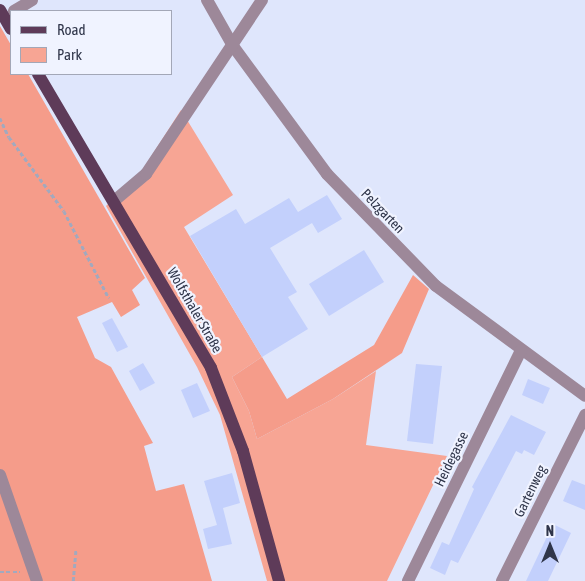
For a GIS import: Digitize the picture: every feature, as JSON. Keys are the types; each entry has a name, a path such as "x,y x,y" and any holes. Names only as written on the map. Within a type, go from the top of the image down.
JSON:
{"main road":[{"name":"Wolfsthaler Straße","path":"39,75 114,201 214,376 243,451 280,581"}],"street":[{"path":"13,10 32,0"},
{"name":"Pelzgarten","path":"207,0 233,46 327,174 436,286 520,350 536,358 585,396"},
{"path":"114,201 146,174 262,0"},
{"name":"Heidegasse","path":"408,581 520,350"},
{"name":"Gartenweg","path":"502,581 585,415"},
{"path":"0,475 35,576"}],"path":[{"path":"0,118 9,137 64,211 109,298"},
{"path":"73,581 76,549"},
{"path":"0,572 35,576"}],"green space":[{"path":"181,110 233,195 184,227 262,357 232,377 249,411 257,439 333,399 376,371 366,445 447,456 387,581 267,581 220,415 197,367 106,206 143,169"}],"shaded area":[{"path":"0,26 10,43 10,75 29,75 145,278 132,290 140,305 121,317 112,302 77,317 95,358 111,367 153,443 144,446 156,491 184,484 212,581 0,581"},
{"path":"413,275 429,289 402,353 333,399 257,439 249,411 232,377 262,357 287,399 374,345"}],"building":[{"path":"327,195 342,219 318,233 312,223 270,248 297,292 288,297 308,329 262,357 190,236 236,209 245,224 289,198 298,212"},
{"path":"364,250 384,282 329,316 309,284"},
{"path":"112,318 128,347 117,352 102,323"},
{"path":"143,363 155,383 140,391 129,371"},
{"path":"416,364 442,366 433,444 407,441"},
{"path":"528,379 550,388 543,404 522,395"},
{"path":"197,383 210,411 193,418 181,390"},
{"path":"511,415 546,432 534,455 524,450 522,454 516,451 458,563 451,560 445,575 430,568 442,542 449,545 474,489 472,487"},
{"path":"232,473 240,503 223,508 232,544 208,549 203,529 217,525 204,481"},
{"path":"572,480 585,485 585,510 563,501"},
{"path":"553,524 571,533 548,581 526,581"}]}
